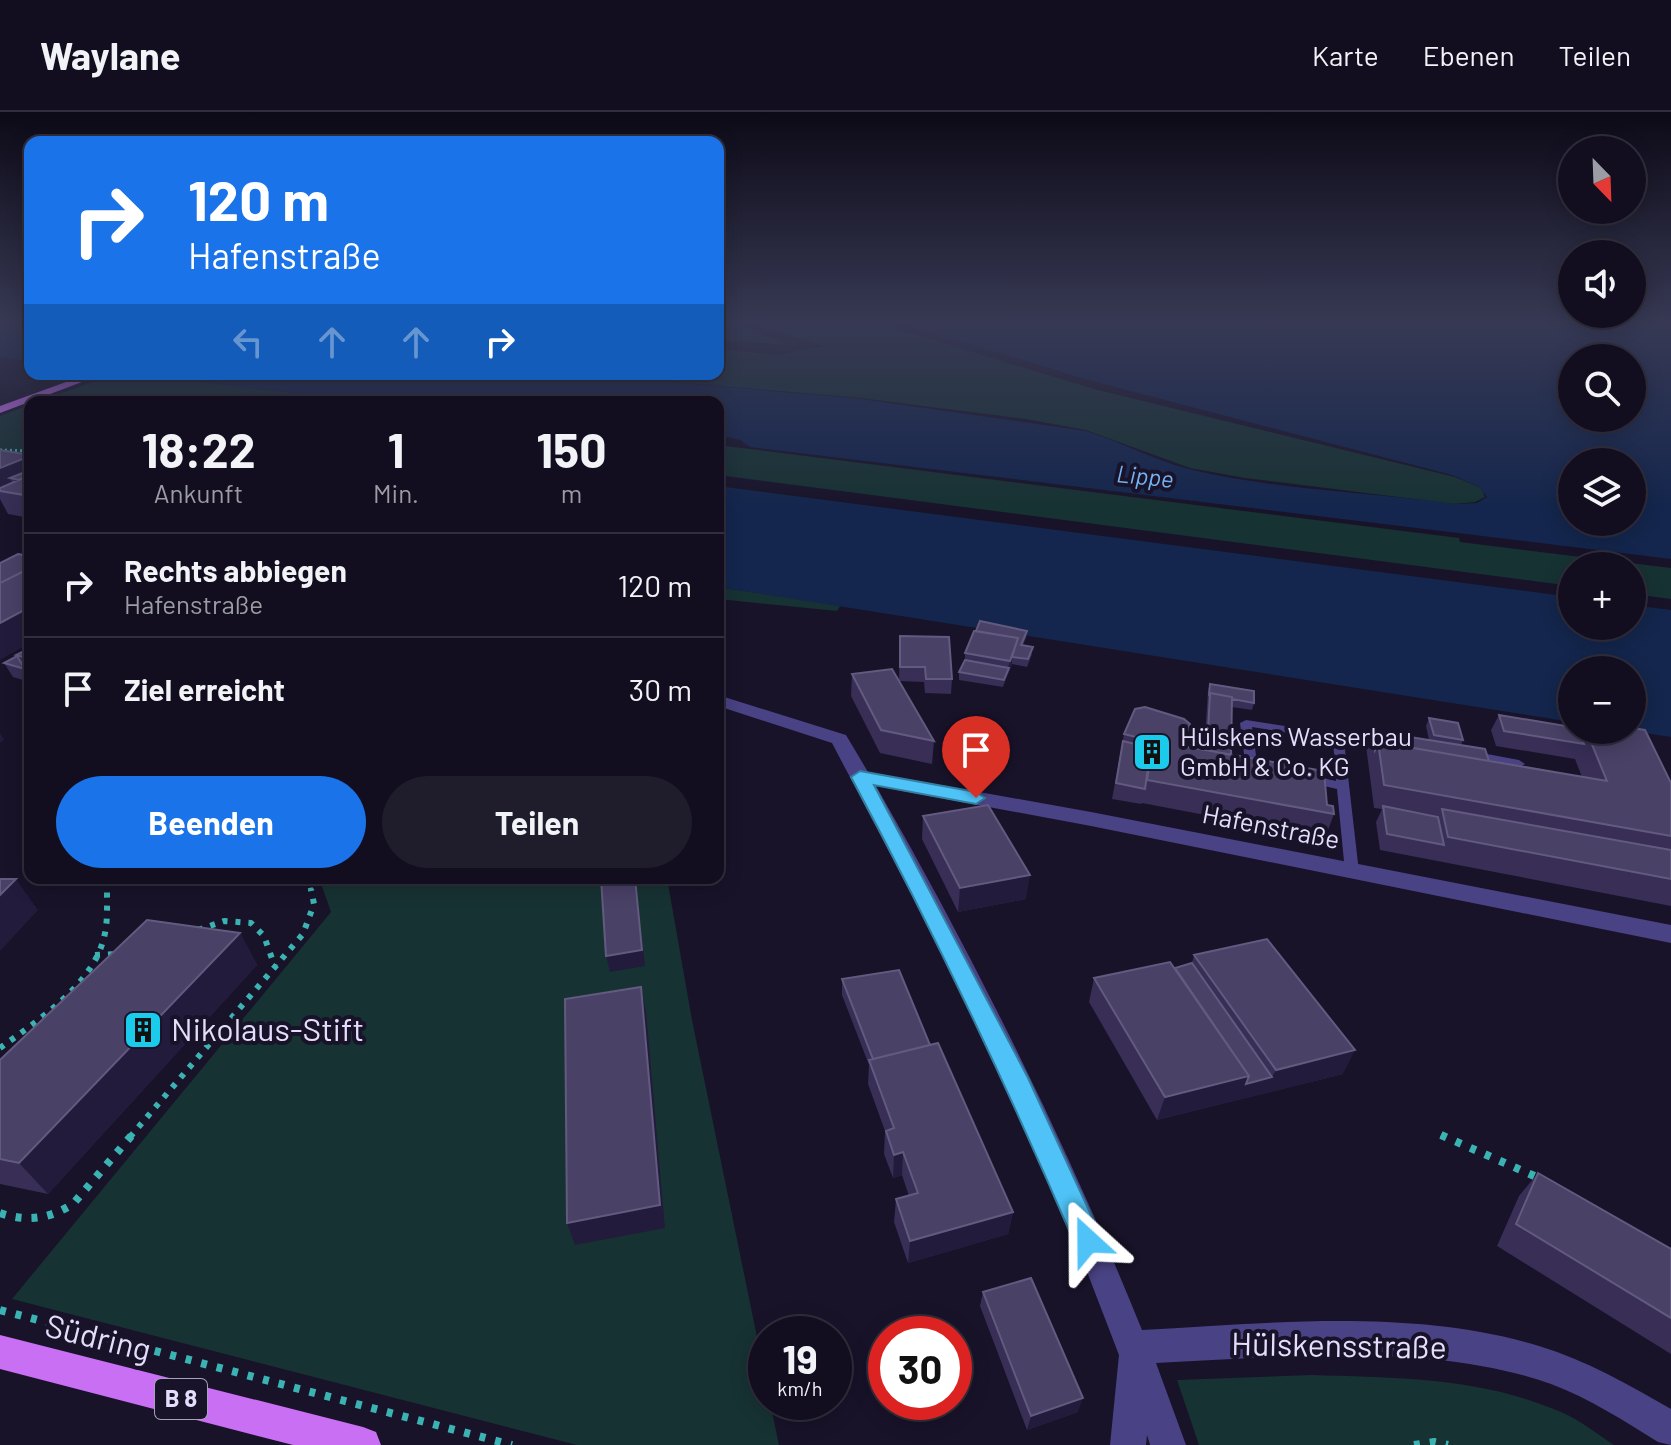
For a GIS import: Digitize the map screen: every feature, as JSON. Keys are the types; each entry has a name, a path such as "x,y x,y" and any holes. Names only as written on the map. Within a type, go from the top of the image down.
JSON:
{"main road":[{"path":"38,396 68,385"},
{"path":"0,410 24,401"},
{"name":"Südring","path":"0,1352 363,1445"}],"street":[{"path":"724,702 839,739 915,877 1031,1109 1134,1347 1168,1445"},
{"name":"Hafenstraße","path":"860,777 1091,819 1671,934"},
{"name":"Hülskensstraße","path":"1134,1347 1317,1339 1381,1340 1413,1341 1513,1355 1563,1372 1628,1403 1671,1429"},
{"path":"1128,1445 1134,1347"}],"lane":[{"path":"1265,771 1250,768 1246,723 1338,737 1367,737 1398,742"},
{"path":"1338,737 1352,872"},
{"path":"1459,753 1519,764"},
{"path":"1296,777 1343,786"}],"path":[{"path":"0,450 24,451"},
{"path":"0,1213 36,1221 58,1214 73,1204 303,934 312,917 314,904 309,884"},
{"path":"0,1048 57,1001 84,972 101,946 107,920 107,891"},
{"path":"186,936 211,924 241,920 255,926 264,936 269,960 275,967"},
{"path":"95,955 124,954"},
{"path":"1441,1135 1542,1180"},
{"path":"0,1310 512,1445"},
{"path":"1414,1445 1434,1442 1448,1445"}],"green space":[{"path":"84,385 229,385 316,396 54,396"},
{"path":"713,385 1082,385 1455,477 1481,488 1485,497 1475,502 1454,504 1245,478 1190,468 1086,430 1026,419 861,398"},
{"path":"24,407 24,468 0,453 0,416"},
{"path":"724,446 1459,538 1460,542 1558,554 1558,584 724,476"},
{"path":"1646,565 1671,568 1671,599 1646,596"},
{"path":"724,588 841,605 837,611 724,600"},
{"path":"321,884 668,884 692,1020 753,1316 748,1316 748,1420 774,1420 779,1445 577,1445 12,1299 331,912"},
{"path":"1312,1375 1439,1382 1500,1392 1568,1415 1614,1445 1199,1445 1177,1380"}],"water":[{"name":"Lippe","path":"229,385 707,385 861,399 1086,431 1189,469 1254,482 1455,504 1477,503 1487,497 1479,487 1452,475 1109,385 1558,385 1558,432 1646,432 1646,385 1671,385 1671,559 1646,556 1646,552 1613,552 750,447 740,440 724,436 724,396 316,396"},
{"path":"724,487 1558,595 1558,640 1646,640 1646,607 1671,610 1671,737 1646,733 1646,656 1558,656 1558,720 724,588"}],"building":[{"path":"0,450 24,454 24,458 0,468"},
{"path":"24,472 24,478 19,480 10,478"},
{"path":"24,478 24,495 0,491 0,488"},
{"path":"18,554 24,555 24,571 0,583 0,563"},
{"path":"24,571 24,610 0,623 0,583"},
{"path":"980,621 1027,631 1021,645 1033,647 1028,659 1012,657 1018,638 976,631"},
{"path":"974,631 1018,638 1010,661 965,653"},
{"path":"900,636 949,637 952,679 926,679 925,667 900,667"},
{"path":"17,656 24,669 4,663"},
{"path":"965,660 1009,668 1004,680 959,672"},
{"path":"892,669 934,741 881,730 852,674"},
{"path":"1210,684 1254,691 1254,703 1210,693 1210,696 1209,695"},
{"path":"1210,693 1232,697 1231,755 1207,750"},
{"path":"1145,707 1184,719 1190,724 1182,746 1324,771 1327,805 1333,806 1334,814 1147,780 1153,741 1124,734 1135,709"},
{"path":"1499,715 1558,725 1558,740 1504,731"},
{"path":"1429,718 1458,723 1463,740 1434,735"},
{"path":"1372,731 1485,749 1489,761 1378,742 1375,750"},
{"path":"1646,732 1671,783 1671,836 1384,785 1378,742 1607,781 1592,744 1646,744"},
{"path":"1123,741 1151,748 1145,789 1116,783"},
{"path":"988,805 1030,875 960,888 923,816"},
{"path":"1383,806 1438,817 1444,845 1387,834"},
{"path":"1442,809 1671,850 1671,879 1448,837"},
{"path":"0,879 16,879 0,895"},
{"path":"601,884 636,884 642,950 606,956"},
{"path":"147,920 240,933 19,1163 0,1159 0,1060"},
{"path":"1267,939 1355,1050 1276,1070 1194,955"},
{"path":"1170,962 1249,1076 1165,1097 1094,978"},
{"path":"1192,963 1272,1077 1246,1084 1249,1076 1175,968"},
{"path":"899,970 930,1045 873,1059 842,979"},
{"path":"641,987 660,1205 567,1223 565,999"},
{"path":"938,1043 1013,1212 910,1241 896,1199 918,1193 903,1152 894,1155 886,1131 894,1128 869,1060"},
{"path":"1538,1173 1671,1249 1671,1318 1516,1224"},
{"path":"1031,1278 1083,1398 1031,1416 983,1292"}],"place":[{"name":"Hülskens Wasserbau GmbH & Co. KG","path":"1152,752"},
{"name":"Nikolaus-Stift","path":"143,1030"}],"route":[{"path":"976,798 860,777 908,864 1020,1086 1088,1241"}]}
